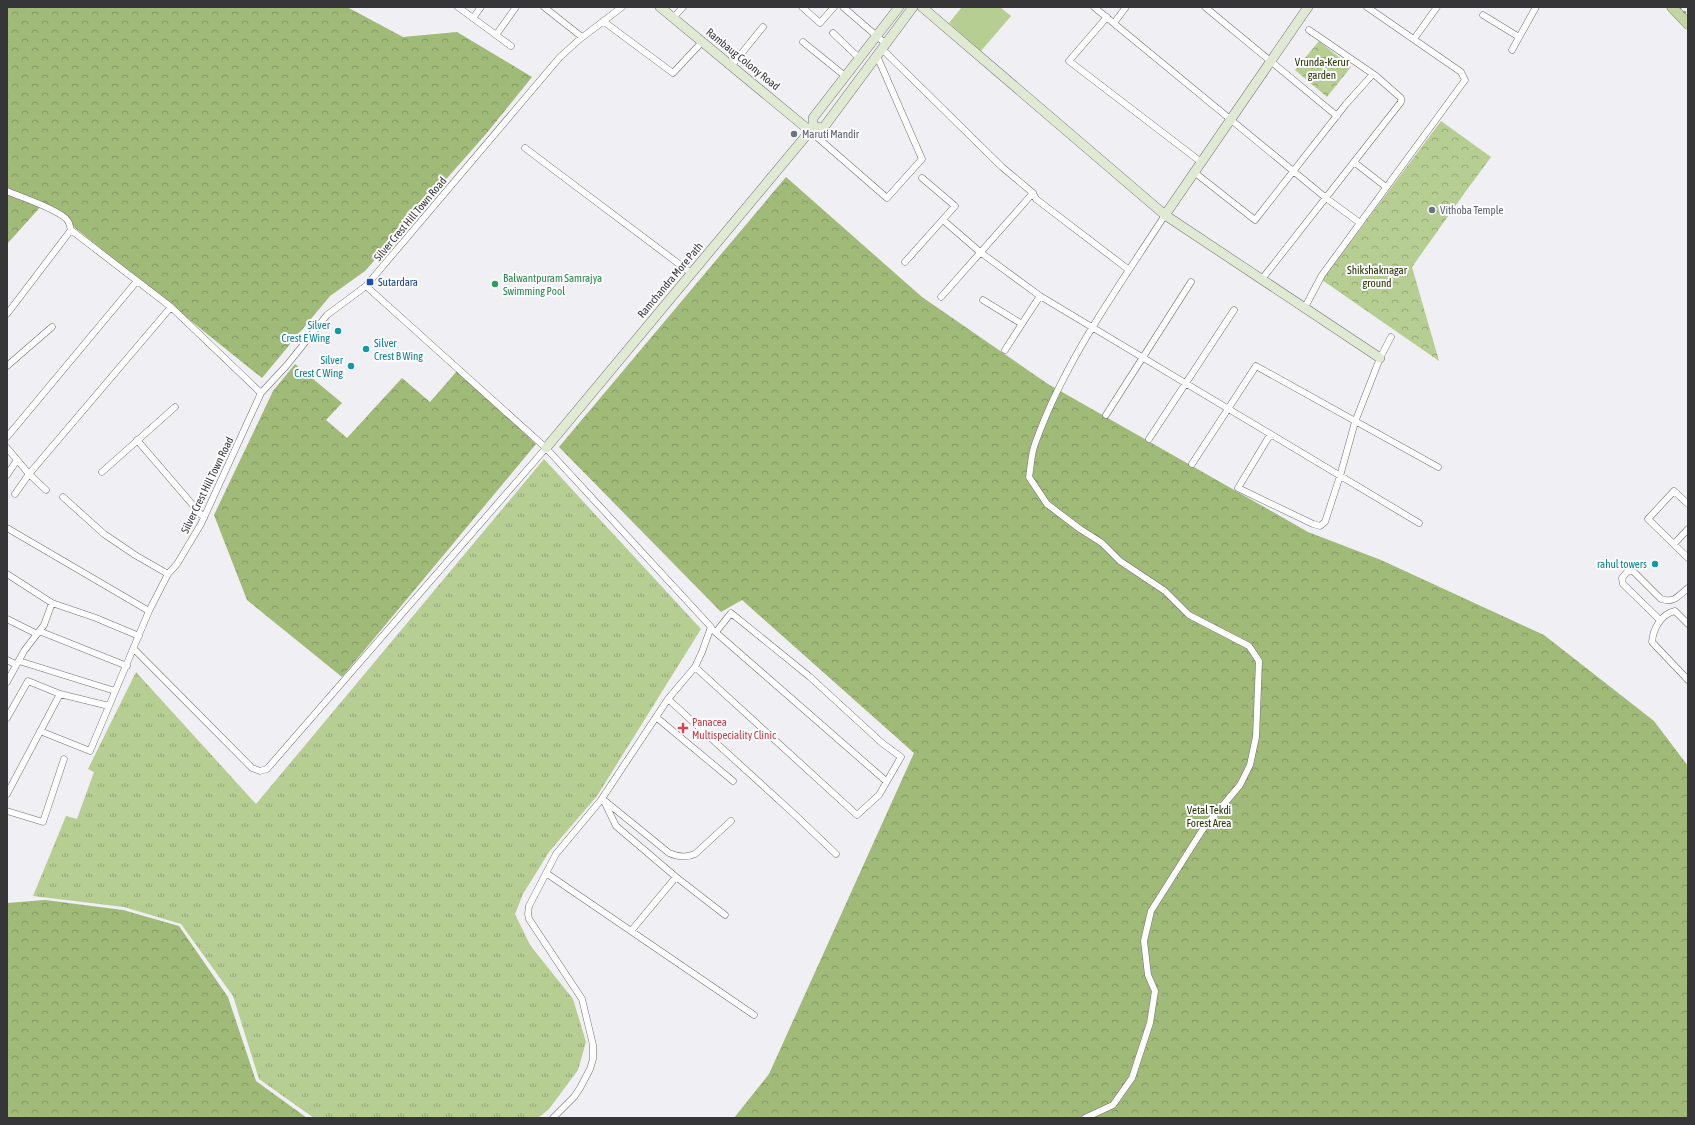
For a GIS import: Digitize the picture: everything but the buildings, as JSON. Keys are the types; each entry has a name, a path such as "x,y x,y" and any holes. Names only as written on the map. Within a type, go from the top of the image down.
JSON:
{"main road":[{"path":"1672,7 1688,24"}],"street":[{"path":"458,7 511,46"},
{"path":"473,18 481,7"},
{"path":"496,35 516,7"},
{"path":"544,7 582,37"},
{"name":"Silver Crest Hill Town Road","path":"40,731 90,751 149,611 168,574 177,564 204,518 261,394 287,365 327,315 366,286 560,56 582,37 622,7"},
{"name":"Rambaug Colony Road","path":"660,7 812,129"},
{"path":"673,18 683,7"},
{"path":"802,7 820,23 834,7"},
{"path":"812,129 820,138 887,198 922,159 876,36 843,7"},
{"name":"Ramchandra More Path","path":"546,448 812,129 813,118 899,7"},
{"name":"Ramchandra More Path","path":"812,129 824,127 913,7"},
{"path":"922,7 1165,215 1380,358"},
{"path":"1094,7 1326,198 1360,223"},
{"path":"1114,23 1126,7"},
{"path":"1205,7 1337,116"},
{"path":"1085,1118 1113,1105 1132,1078 1150,1023 1155,990 1148,975 1144,941 1151,911 1203,829 1240,785 1250,765 1256,737 1259,661 1249,646 1189,616 1165,591 1120,561 1102,543 1080,529 1047,504 1029,477 1034,445 1059,387 1092,328 1165,215 1308,7"},
{"path":"1305,307 1322,275 1465,80 1461,72 1367,7"},
{"path":"1414,39 1437,7"},
{"path":"1512,50 1536,7"},
{"path":"1483,15 1519,37"},
{"path":"1107,17 1069,61 1201,162"},
{"path":"603,21 673,73 702,42"},
{"path":"732,65 763,27"},
{"path":"1262,279 1401,102 1401,98 1373,74 1309,30"},
{"path":"832,33 859,58"},
{"path":"803,42 845,76"},
{"path":"882,50 1002,167 1033,193 1036,199 1129,270"},
{"path":"1194,172 1255,220 1337,116 1373,74"},
{"path":"525,148 691,273"},
{"path":"1354,162 1386,187"},
{"path":"905,262 955,206 922,178"},
{"path":"8,193 48,208 63,216 69,222 71,230 171,307 261,394"},
{"path":"941,297 1033,193"},
{"path":"942,220 980,252 1040,296 1419,523"},
{"path":"7,314 71,230"},
{"path":"7,437 137,281"},
{"path":"1106,415 1190,282"},
{"path":"366,286 546,448 716,632 886,781"},
{"path":"1005,350 1040,296"},
{"path":"983,300 1022,324"},
{"path":"15,494 28,474 171,307"},
{"path":"1150,439 1234,310"},
{"path":"7,366 52,327"},
{"path":"1270,435 1238,488 1320,526 1325,522 1355,422 1380,358 1391,337"},
{"path":"1192,464 1256,366 1438,467"},
{"path":"102,472 174,407"},
{"path":"137,440 204,518"},
{"path":"7,448 28,474 46,490"},
{"path":"134,649 252,768 260,771 267,769 546,448"},
{"path":"7,475 17,460"},
{"path":"1688,504 1674,491 1648,519 1688,558"},
{"path":"63,497 104,534 135,555 168,574"},
{"path":"7,528 149,611"},
{"path":"1674,544 1688,529"},
{"path":"1660,620 1623,584 1622,578 1624,575 1630,571 1633,571 1661,599 1675,599 1688,588"},
{"path":"7,574 52,603 96,618 139,636"},
{"path":"7,682 24,650 44,625 52,603"},
{"path":"1687,678 1652,642 1653,635 1660,620 1670,612 1674,611 1688,624"},
{"path":"695,667 857,815 879,795 901,757 882,743 810,677 732,612 716,632"},
{"path":"7,619 127,666"},
{"path":"553,1118 574,1097 580,1088 590,1069 594,1045 582,1000 529,919 529,906 556,854 602,799 668,699 695,667 711,627"},
{"path":"7,660 115,690"},
{"path":"7,718 28,681 60,694 108,706"},
{"path":"7,794 60,694"},
{"path":"668,699 836,854"},
{"path":"656,717 733,781"},
{"path":"7,811 43,822 64,759"},
{"path":"602,799 669,853 680,856 695,854 731,821"},
{"path":"602,799 616,826 676,877 725,915"},
{"path":"546,873 754,1015"},
{"path":"631,931 676,877"}],"green space":[{"path":"7,7 347,7 403,37 457,32 532,77 486,134 365,271 330,296 262,378 44,203 7,244"},
{"path":"962,7 1000,7 1011,16 981,51 949,23"},
{"name":"Vrunda-Kerur garden","path":"1319,41 1351,67 1327,97 1295,70"},
{"name":"Shikshaknagar ground","path":"1441,121 1491,157 1412,267 1439,361 1322,280"},
{"name":"Vetal Tekdi Forest Area","path":"786,177 922,297 1048,384 1308,532 1381,560 1544,635 1654,721 1688,766 1688,1118 734,1118 769,1074 914,753 742,600 721,612 559,447"},
{"path":"295,364 342,403 326,420 347,438 402,378 430,402 457,371 536,444 342,677 247,600 214,515 273,391"},
{"path":"544,459 701,629 597,796 549,852 523,894 515,914 530,945 573,999 586,1042 578,1070 549,1109 538,1118 314,1118 259,1079 233,996 181,924 124,907 33,896 66,816 77,819 94,772 88,769 136,672 256,804"},
{"path":"45,900 123,910 179,926 228,997 256,1081 307,1118 7,1118 7,903"}],"railway":[{"path":"1680,7 1688,16"}],"place":[{"name":"Maruti Mandir","path":"794,134"},
{"name":"Vithoba Temple","path":"1432,210"},
{"name":"Sutardara","path":"370,282"},
{"name":"Balwantpuram Samrajya Swimming Pool","path":"495,284"},
{"name":"Silver Crest E Wing","path":"338,331"},
{"name":"Silver Crest B Wing","path":"366,349"},
{"name":"Silver Crest C Wing","path":"351,366"},
{"name":"rahul towers","path":"1655,564"},
{"name":"Panacea Multispeciality Clinic","path":"683,728"}]}
